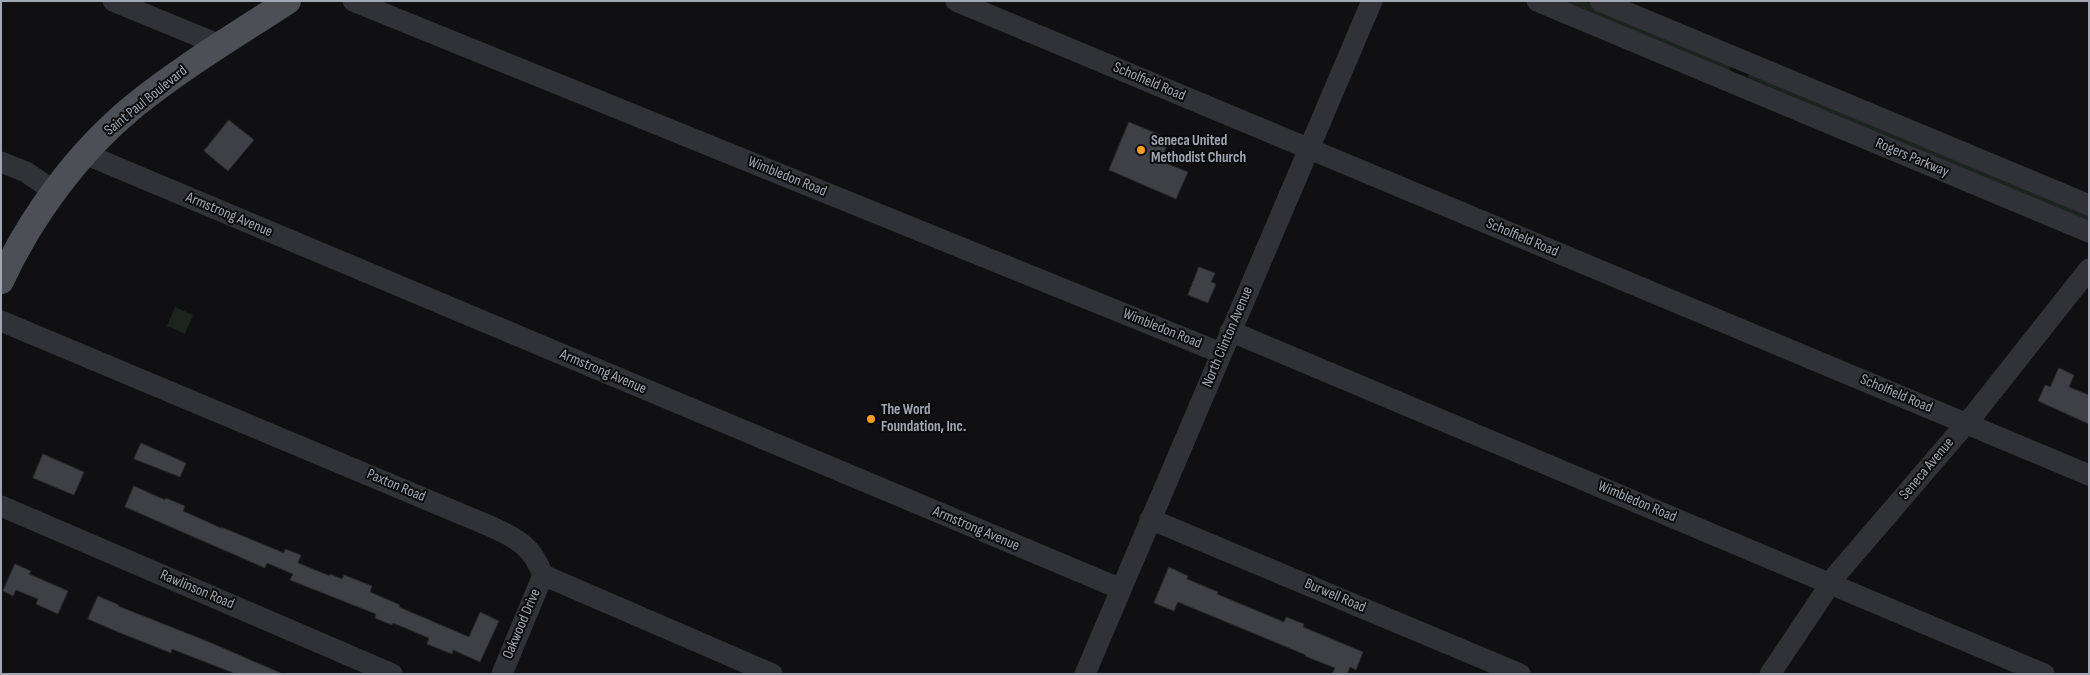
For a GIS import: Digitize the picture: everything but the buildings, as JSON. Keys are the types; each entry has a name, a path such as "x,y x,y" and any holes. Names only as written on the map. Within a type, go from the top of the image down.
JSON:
{"main road":[{"name":"Saint Paul Boulevard","path":"1,281 22,240 55,192 107,130 133,107 182,70 288,1"}],"street":[{"path":"112,1 220,45"},
{"name":"Wimbledon Road","path":"352,1 1221,353"},
{"name":"Scholfield Road","path":"956,1 2089,475"},
{"name":"North Clinton Avenue","path":"1085,674 1372,1"},
{"name":"Rogers Parkway","path":"1537,1 2089,232"},
{"name":"Rogers Parkway","path":"1600,1 2089,205"},
{"path":"1734,84 1744,61"},
{"name":"Armstrong Avenue","path":"85,154 1121,590"},
{"path":"1,162 26,172 55,192"},
{"name":"Seneca Avenue","path":"1770,674 1831,583 1966,424 2089,269"},
{"name":"Paxton Road","path":"1,321 509,534 530,551 543,575"},
{"name":"Wimbledon Road","path":"1230,331 2044,674"},
{"name":"Rawlinson Road","path":"1,506 392,674"},
{"name":"Burwell Road","path":"1150,519 1520,674"},
{"path":"543,575 772,674"},
{"name":"Oakwood Drive","path":"502,674 543,575"}],"shaded area":[{"path":"1554,1 1584,1 1729,62 1731,67 1728,72"},
{"path":"1751,73 2089,213 2089,224 1747,77"},
{"path":"175,307 193,315 185,334 167,326"}],"place":[{"name":"Seneca United Methodist Church","path":"1141,150"},
{"name":"The Word Foundation, Inc.","path":"871,419"}]}
